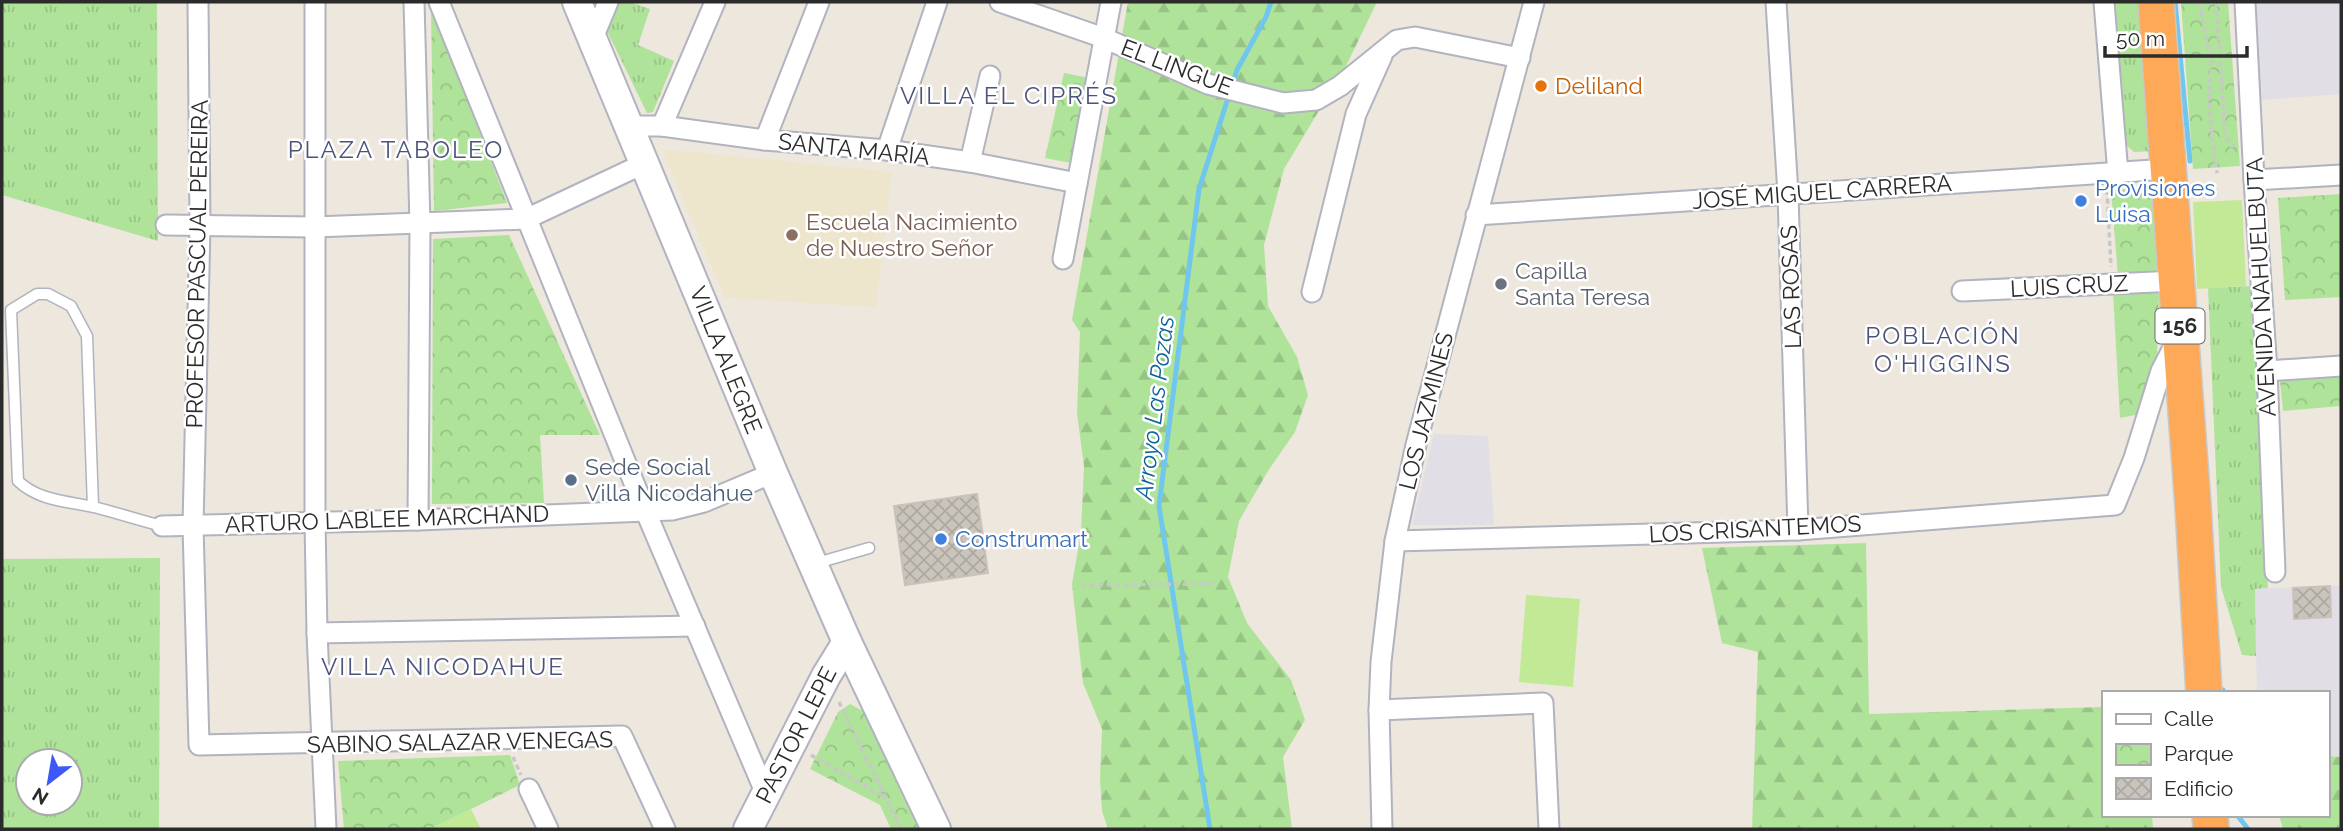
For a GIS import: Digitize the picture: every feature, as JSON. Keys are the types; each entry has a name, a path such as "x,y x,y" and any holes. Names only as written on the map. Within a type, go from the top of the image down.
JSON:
{"highway":[{"name":"156","path":"2155,2 2204,691"}],"main road":[{"name":"VILLA ALEGRE","path":"578,2 773,473 847,642 936,829"},
{"name":"PASTOR LEPE","path":"750,828 825,676 847,642"}],"street":[{"name":"PROFESOR PASCUAL PEREIRA","path":"198,2 200,226 193,526 199,745"},
{"path":"315,2 315,522 326,829"},
{"path":"414,2 420,225 418,520"},
{"path":"439,2 645,510 766,794"},
{"path":"593,38 608,2"},
{"path":"662,126 715,2"},
{"path":"765,140 818,2"},
{"path":"887,150 937,2"},
{"name":"EL LINGUE","path":"1000,2 1104,38 1208,84 1283,103 1316,100 1340,86 1397,40 1415,37 1520,58"},
{"path":"1063,260 1111,2"},
{"name":"LOS JAZMINES","path":"1382,829 1379,710 1381,662 1395,541 1416,445 1534,2"},
{"name":"LAS ROSAS","path":"1776,2 1788,194 1798,530"},
{"path":"2104,2 2112,174"},
{"name":"AVENIDA NAHUELBUTA","path":"2245,2 2267,371 2275,572"},
{"path":"1312,292 1356,114 1384,52"},
{"path":"970,162 990,76"},
{"name":"SANTA MARÍA","path":"630,126 662,126 765,140 887,150 970,162 1077,183"},
{"path":"166,225 315,228 526,219 643,164"},
{"name":"JOSÉ MIGUEL CARRERA","path":"1476,215 2168,169"},
{"path":"2254,180 2341,175"},
{"name":"LUIS CRUZ","path":"1962,291 2176,281"},
{"name":"LOS CRISANTEMOS","path":"1395,541 1798,530 2115,505 2134,458 2161,371 2180,334"},
{"path":"2267,371 2341,366"},
{"name":"ARTURO LABLEE MARCHAND","path":"162,526 672,510 704,502 773,473"},
{"path":"317,633 695,626"},
{"path":"1379,710 1543,703 1549,829"},
{"name":"SABINO SALAZAR VENEGAS","path":"199,745 622,736 665,829"},
{"path":"528,789 548,829"}],"lane":[{"path":"93,507 87,336 71,306 48,294 37,294 11,310 18,481 41,496 162,526"},
{"path":"813,564 869,548"}],"path":[{"path":"2199,2 2211,62 2211,138 2217,173"},
{"path":"2216,2 2225,134 2231,146 2252,145"},
{"path":"2112,174 2112,284"},
{"path":"1081,585 1213,584"},
{"path":"825,676 901,829"},
{"path":"504,739 528,789"},
{"path":"791,744 888,799"}],"shaded area":[{"path":"2255,2 2341,2 2341,94 2260,100"},
{"name":"Escuela Nacimiento de Nuestro Señor","path":"662,149 892,172 876,307 725,298"},
{"path":"1434,434 1488,436 1494,525 1412,525"},
{"path":"2341,585 2341,757 2329,756 2329,691 2257,691 2255,589"}],"green space":[{"path":"2,2 157,2 158,241 2,195"},
{"path":"614,2 630,2 650,9 638,45 674,61 653,112 647,113 605,27"},
{"path":"1128,2 1377,2 1347,64 1284,169 1264,245 1268,306 1297,357 1308,395 1295,432 1239,521 1228,577 1247,623 1291,680 1305,720 1283,757 1292,829 1108,829 1102,811 1102,729 1083,683 1072,584 1081,533 1084,466 1077,413 1080,332 1072,320"},
{"path":"2111,2 2143,2 2154,151 2134,152 2121,140"},
{"path":"2181,2 2228,2 2240,166 2193,169"},
{"path":"431,7 507,203 434,211"},
{"path":"1064,73 1089,78 1071,163 1045,158"},
{"path":"2154,187 2161,273 2118,277 2111,190"},
{"path":"2341,194 2341,297 2285,300 2278,198"},
{"path":"2242,200 2246,286 2197,289 2193,202"},
{"path":"509,235 600,435 540,435 544,503 432,504 433,239"},
{"path":"2252,286 2268,588 2255,589 2256,656 2242,655 2221,587 2208,288"},
{"path":"2159,291 2157,354 2140,414 2120,418 2113,293"},
{"path":"2341,377 2341,406 2283,411 2280,381"},
{"path":"1866,543 1869,714 2102,707 2102,817 2152,817 2153,829 1752,829 1758,652 1722,643 1702,548"},
{"path":"160,558 159,829 2,829 2,559"},
{"path":"1526,595 1580,599 1573,687 1519,682"},
{"path":"850,704 867,713 921,829 891,829 880,805 810,769 838,712"},
{"path":"510,755 520,785 430,829 344,829 338,761"},
{"path":"2329,756 2341,757 2341,829 2283,829 2280,817 2329,817"},
{"path":"471,809 481,829 430,829"}],"building":[{"name":"Construmart","path":"977,494 988,573 905,585 894,506"},
{"path":"2330,586 2331,617 2294,619 2293,588"}],"waterway":[{"name":"Arroyo Las Pozas","path":"1210,829 1159,506 1199,189 1237,70 1266,17 1271,2"},
{"path":"2175,2 2190,161"},
{"path":"2239,817 2248,829"}],"place":[{"name":"Deliland","path":"1541,86"},
{"name":"Provisiones Luisa","path":"2081,201"},
{"name":"Escuela Nacimiento de Nuestro Señor","path":"792,235"},
{"name":"Capilla Santa Teresa","path":"1501,284"},
{"name":"Sede Social Villa Nicodahue","path":"571,480"},
{"name":"Construmart","path":"941,539"}],"district":[{"name":"VILLA EL CIPRÉS","path":"1009,96"},
{"name":"PLAZA TABOLEO","path":"396,150"},
{"name":"POBLACIÓN O'HIGGINS","path":"1943,350"},
{"name":"VILLA NICODAHUE","path":"443,667"}]}
